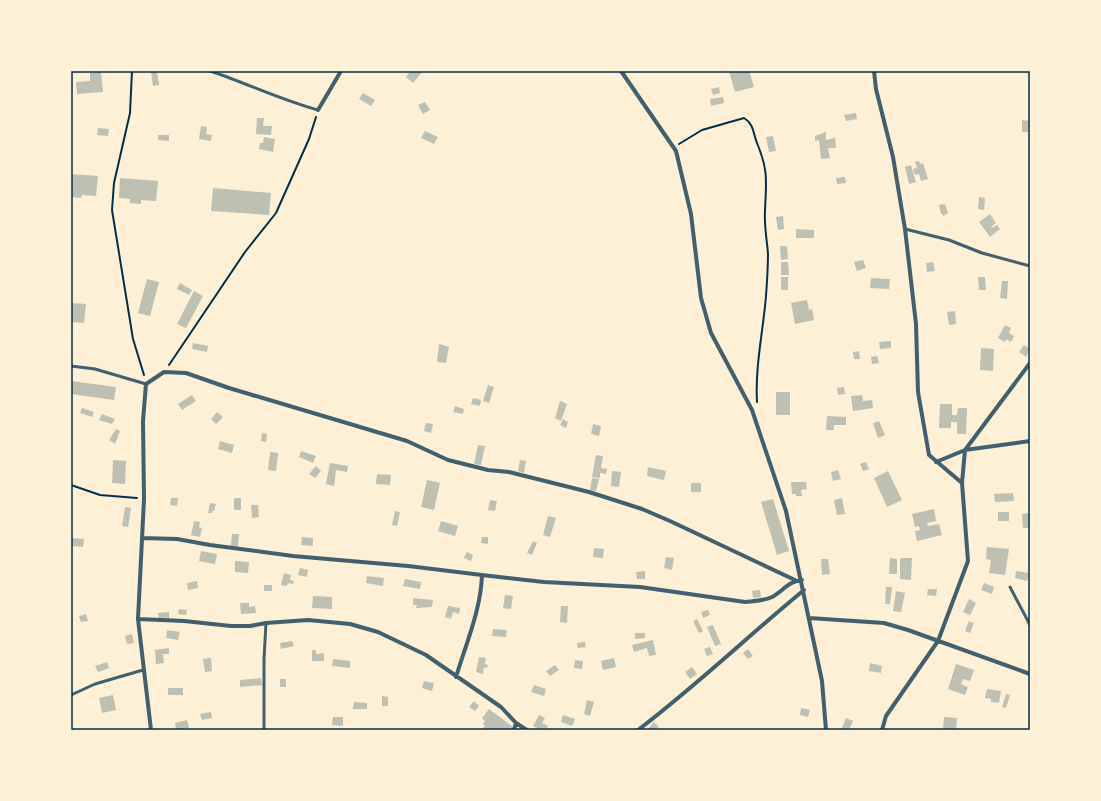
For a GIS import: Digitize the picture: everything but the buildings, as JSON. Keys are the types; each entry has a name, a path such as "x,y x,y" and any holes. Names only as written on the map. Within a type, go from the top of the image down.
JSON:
{"street":[{"path":"318,110 341,71"},
{"path":"621,71 676,151 691,214 701,298 712,333 754,417 786,511 802,580 822,681 826,730"},
{"path":"874,71 876,89 893,157 905,229 916,324 918,392 929,455 962,483"},
{"path":"882,730 886,716 938,641 968,561 962,483 965,450 1030,363"},
{"path":"151,730 138,619 144,499 144,421 146,384 164,372 186,373 229,388 407,441 448,460 488,470 509,472 618,501 670,521 795,580 802,580"},
{"path":"936,462 965,450 1030,441"},
{"path":"142,538 177,539 293,556 408,566 544,582 632,587 745,602 760,601 773,596 795,580"},
{"path":"456,677 478,606 482,590 482,575"},
{"path":"638,730 694,684 752,632 804,590"},
{"path":"809,618 884,623 1030,674"},
{"path":"138,619 184,621 231,626 250,626 266,623 308,620 350,624 371,630 426,655 501,707 516,723 527,730"},
{"path":"514,730 516,723"}],"lane":[{"path":"210,71 248,84 295,104 318,110"},
{"path":"905,229 949,240 982,253 1030,266"},
{"path":"71,366 95,369 146,384"},
{"path":"1010,587 1030,625"},
{"path":"264,730 264,659 266,623"},
{"path":"71,695 95,684 144,670"}],"path":[{"path":"132,71 130,113 114,183 112,210 133,339 146,384"},
{"path":"164,372 245,252 276,212 310,139 318,110"},
{"path":"674,148 688,137 702,130 744,118 750,121 757,143 762,152 767,182 764,212 768,254 766,297 757,368 758,404"},
{"path":"71,485 100,494 144,499"}]}
